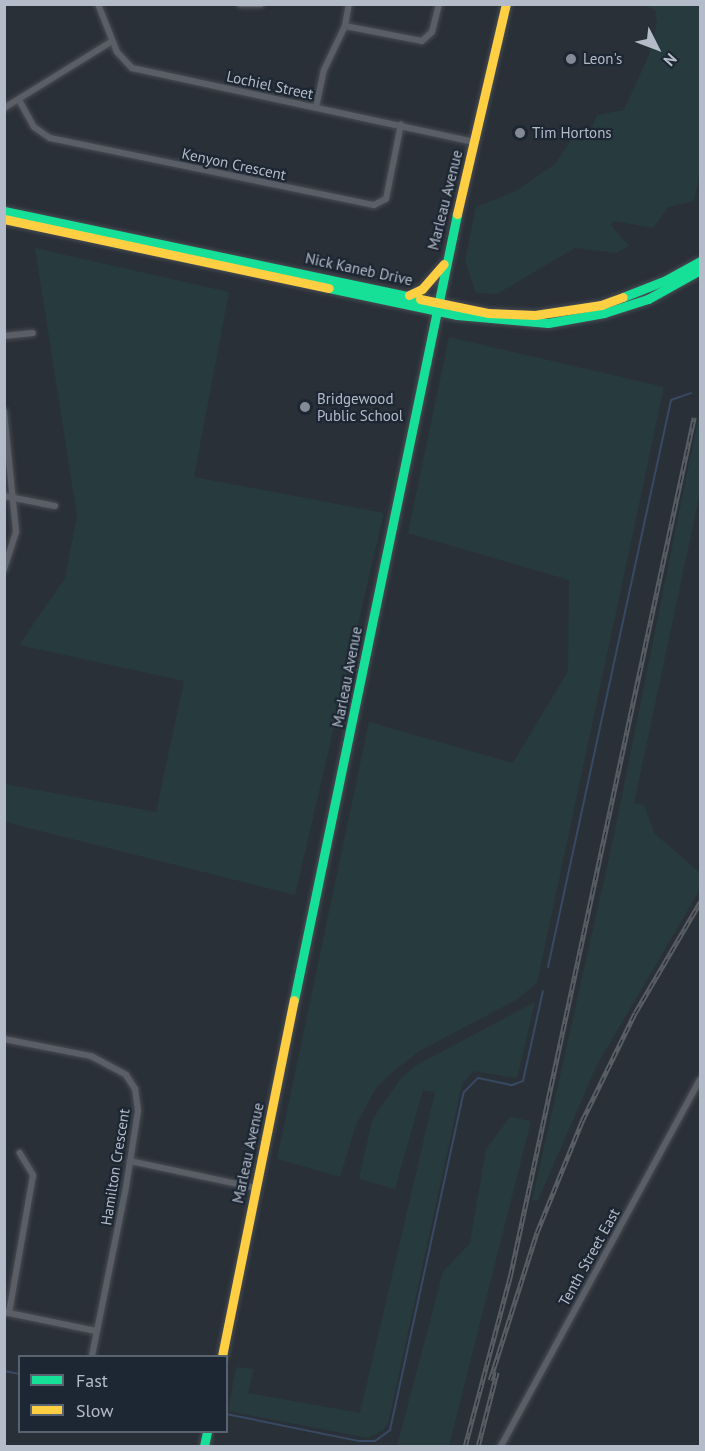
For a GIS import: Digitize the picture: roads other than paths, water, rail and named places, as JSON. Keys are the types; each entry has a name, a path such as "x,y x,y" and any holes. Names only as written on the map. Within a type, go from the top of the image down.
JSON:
{"main road":[{"name":"Marleau Avenue","path":"222,1355 445,262 506,4"},
{"name":"Nick Kaneb Drive","path":"4,211 409,295 436,305 488,313 569,311 634,294 700,261"},
{"name":"Nick Kaneb Drive","path":"4,219 436,305 514,323 582,319 648,298 700,270"},
{"path":"409,295 422,289 445,262"}],"street":[{"name":"Lochiel Street","path":"98,4 111,42 121,60 132,68 401,124 474,142"},
{"path":"240,4 261,4"},
{"path":"316,107 324,70 345,26 350,4"},
{"path":"345,26 422,41 432,32 439,4"},
{"path":"4,108 111,42"},
{"name":"Kenyon Crescent","path":"19,100 34,127 50,138 374,205 386,199 401,124"},
{"path":"4,336 33,333"},
{"path":"4,411 16,499 16,532 4,570"},
{"path":"4,496 55,506"},
{"name":"Hamilton Crescent","path":"4,1039 92,1056 126,1075 135,1089 138,1111 130,1161 92,1355"},
{"name":"Tenth Street East","path":"501,1446 700,1079"},
{"path":"20,1153 33,1175 7,1312 96,1331"},
{"path":"130,1161 256,1188"}],"waterway":[{"path":"548,967 671,400 691,393"},
{"path":"228,1414 359,1441 375,1441 390,1430 464,1092 478,1078 512,1085 523,1081 543,991"},
{"path":"4,1371 18,1374"}],"railway":[{"path":"465,1446 510,1277 694,417"},
{"path":"490,1380 537,1232 582,1121 635,1013 700,902"},
{"path":"478,1446 497,1372"}],"place":[{"name":"Leon's","path":"571,59"},
{"name":"Tim Hortons","path":"520,133"},
{"name":"Bridgewood Public School","path":"305,407"}]}
